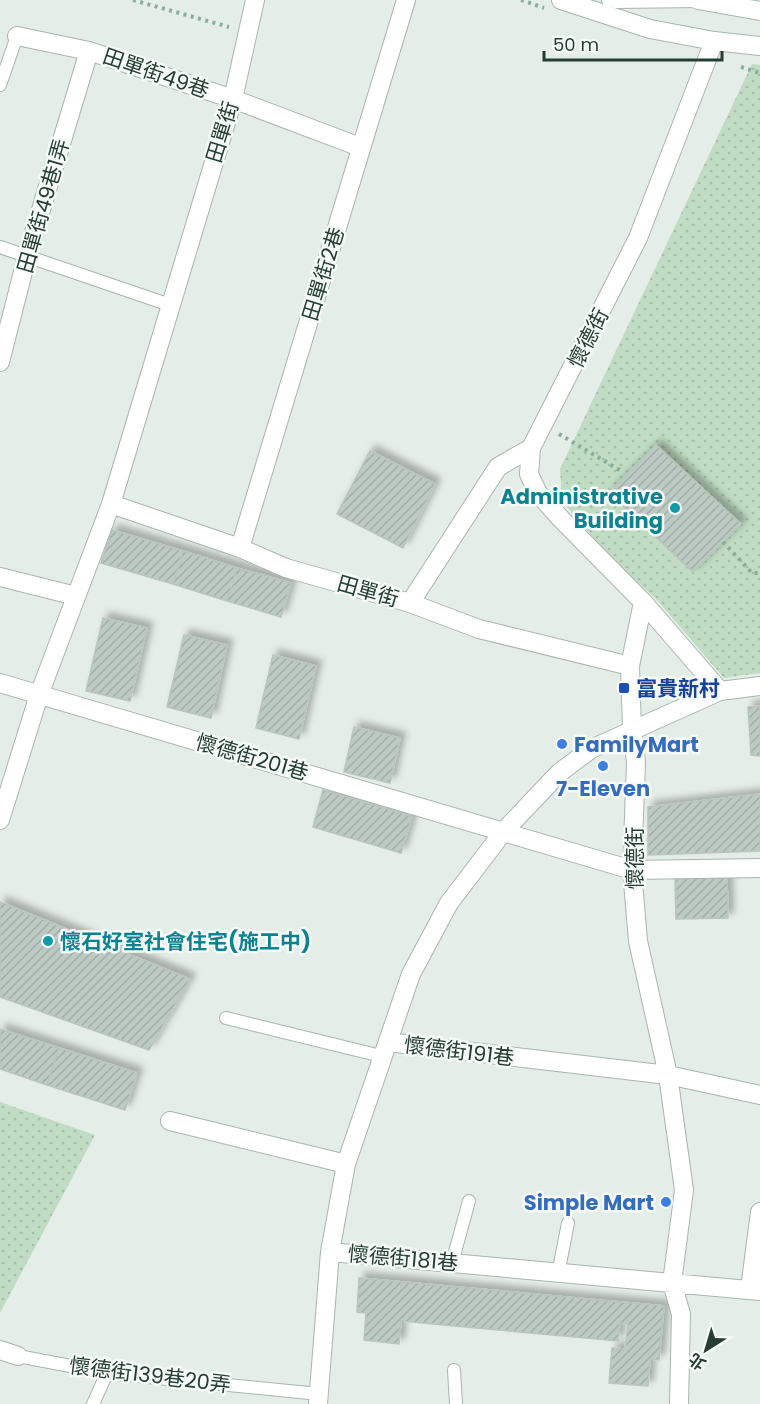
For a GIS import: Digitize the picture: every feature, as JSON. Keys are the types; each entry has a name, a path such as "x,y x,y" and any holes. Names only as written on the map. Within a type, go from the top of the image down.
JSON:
{"street":[{"name":"田單街","path":"0,820 39,695 111,504 233,99 255,0"},
{"name":"田單街2巷","path":"240,548 406,0"},
{"path":"569,1 650,28 760,46"},
{"path":"700,1 760,11"},
{"name":"田單街49巷","path":"17,36 89,51 233,99 360,147"},
{"name":"懷德街","path":"714,40 638,238 531,448 529,474 538,493 643,602 720,691"},
{"name":"田單街49巷1弄","path":"0,362 27,256 89,51"},
{"path":"410,603 498,467 531,448"},
{"name":"田單街","path":"111,504 240,548 286,568 410,603 478,629 630,666"},
{"path":"0,577 76,596"},
{"name":"懷德街","path":"643,602 630,666 632,729 636,762 632,870 638,941 668,1075 684,1190 672,1283 681,1314 679,1404"},
{"name":"懷德街201巷","path":"0,683 632,870 760,868"},
{"name":"懷德街181巷","path":"755,1290 330,1252 346,1164 384,1049 411,974 449,903 504,831 559,773 591,749 720,691 760,686"},
{"name":"懷德街191巷","path":"384,1049 668,1075"},
{"path":"668,1075 760,1095"},
{"path":"170,1121 346,1164"},
{"path":"755,1290 760,1212"},
{"path":"318,1399 330,1252"},
{"path":"0,1350 18,1356"}],"lane":[{"path":"608,0 615,2 700,1"},
{"path":"0,85 17,36"},
{"path":"0,247 170,305"},
{"name":"懷德街191巷","path":"226,1018 384,1049"},
{"path":"452,1263 469,1201"},
{"path":"558,1274 568,1223"},
{"name":"懷德街139巷20弄","path":"18,1356 107,1373 318,1399"},
{"path":"454,1370 456,1404"},
{"path":"93,1404 107,1373"}],"path":[{"path":"134,0 247,32"},
{"path":"543,425 623,472"},
{"path":"723,542 752,573 760,573"}],"green space":[{"path":"752,64 760,65 760,673 724,678 657,600 607,554 562,501 560,469"},
{"path":"0,1102 95,1135 0,1313"}],"building":[{"name":"Administrative Building","path":"656,445 741,524 693,572 609,493"},
{"path":"370,451 435,484 403,548 337,514"},
{"path":"112,530 183,551 173,584 101,563"},
{"path":"183,551 237,568 227,601 173,584"},
{"path":"237,568 291,583 281,617 227,601"},
{"path":"103,618 147,628 130,701 86,691"},
{"path":"184,635 227,645 211,718 167,707"},
{"path":"273,655 316,666 299,739 256,728"},
{"path":"760,706 760,756 751,755 748,707"},
{"path":"354,727 400,738 390,783 344,772"},
{"path":"323,790 412,816 401,853 313,827"},
{"path":"760,794 760,851 648,855 648,807"},
{"path":"727,878 728,918 676,919 675,879"},
{"name":"懷石好室社會住宅(施工中)","path":"0,902 190,979 149,1050 0,997"},
{"path":"0,1029 59,1048 47,1085 0,1069"},
{"path":"59,1048 137,1073 125,1110 47,1085"},
{"path":"359,1278 664,1306 659,1360 650,1359 648,1386 609,1383 612,1348 625,1349 628,1324 620,1323 618,1341 401,1321 399,1344 364,1340 366,1313 357,1312"}],"place":[{"name":"Administrative Building","path":"675,508"},
{"name":"富貴新村","path":"624,688"},
{"name":"FamilyMart","path":"562,744"},
{"name":"7-Eleven","path":"603,766"},
{"name":"懷石好室社會住宅(施工中)","path":"48,941"},
{"name":"Simple Mart","path":"666,1202"}]}
